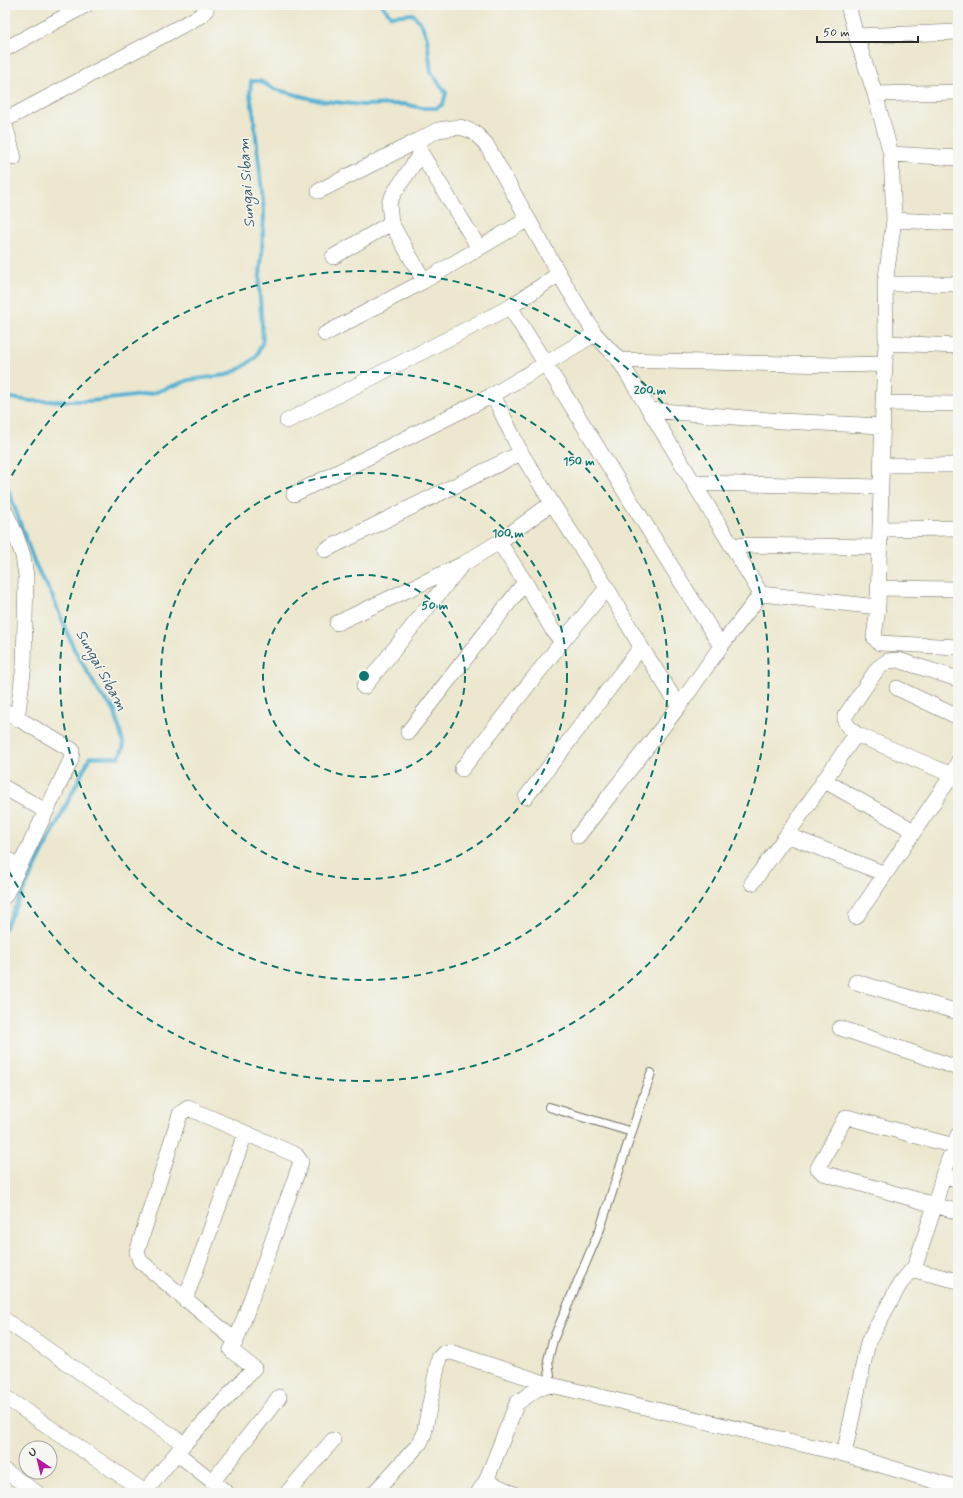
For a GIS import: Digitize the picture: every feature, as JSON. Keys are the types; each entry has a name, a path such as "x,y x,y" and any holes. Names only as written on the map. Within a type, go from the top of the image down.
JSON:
{"street":[{"path":"5,49 86,5"},
{"path":"5,120 200,16 206,10 207,5"},
{"path":"848,5 856,36 875,94 891,154 894,220 885,284 886,343 882,426 878,607 874,637 879,643 958,647"},
{"path":"856,36 958,32"},
{"path":"875,94 958,92"},
{"path":"5,125 14,158"},
{"path":"319,191 419,147 438,130 460,127 474,132 486,144 559,274 595,334 619,360 761,594"},
{"path":"419,147 390,203 391,223 424,280"},
{"path":"419,147 478,248"},
{"path":"891,154 958,158"},
{"path":"326,334 424,280 528,219"},
{"path":"894,220 958,223"},
{"path":"334,257 391,223"},
{"path":"288,421 510,307 559,274"},
{"path":"885,284 958,284"},
{"path":"510,307 546,362 721,646"},
{"path":"294,494 493,395 595,334"},
{"path":"886,343 958,346"},
{"path":"619,360 834,365 885,364"},
{"path":"493,395 521,453 608,588 641,647 679,706"},
{"path":"883,403 958,404"},
{"path":"650,410 782,421 882,426"},
{"path":"324,550 521,453"},
{"path":"882,465 958,465"},
{"path":"694,483 881,487"},
{"path":"337,623 463,564 499,542 552,503"},
{"path":"5,511 23,556 26,576 24,665 11,715 72,750 71,760 5,896"},
{"path":"880,529 958,528"},
{"path":"499,542 526,582 552,629 562,642"},
{"path":"732,545 879,547"},
{"path":"364,687 463,564"},
{"path":"408,732 526,582"},
{"path":"462,770 562,642 608,588"},
{"path":"878,588 958,590"},
{"path":"578,836 679,706 721,646 761,594"},
{"path":"761,594 878,607"},
{"path":"526,797 641,647"},
{"path":"856,917 955,769 856,734 846,726 844,721 845,716 883,664 898,660 958,679"},
{"path":"897,688 958,717"},
{"path":"752,883 787,835 823,780 856,734"},
{"path":"823,780 914,831"},
{"path":"5,788 46,811"},
{"path":"787,835 886,874"},
{"path":"5,858 19,866"},
{"path":"856,982 958,1012"},
{"path":"840,1028 958,1068"},
{"path":"5,1398 144,1493 180,1449 254,1368 232,1351 236,1341 301,1162 296,1155 188,1108 180,1114 137,1252 140,1261 236,1341"},
{"path":"844,1454 868,1342 900,1284 915,1266 935,1206 943,1175 956,1141 847,1117 844,1120 818,1168 823,1172 935,1206 958,1212"},
{"path":"185,1300 245,1134"},
{"path":"943,1175 958,1180"},
{"path":"915,1266 918,1271 958,1281"},
{"path":"5,1320 180,1449 212,1481 228,1493"},
{"path":"374,1493 420,1443 424,1434 440,1358 444,1353 451,1352 551,1385 844,1454 958,1488"},
{"path":"512,1493 482,1487 517,1403 536,1389 551,1385"},
{"path":"212,1481 279,1397"},
{"path":"287,1493 333,1440"},
{"path":"5,1471 37,1493"}],"lane":[{"path":"551,1385 548,1360 553,1340 590,1254 651,1073"},
{"path":"549,1106 632,1132"}],"waterway":[{"name":"Sungai Sibam","path":"5,397 30,401 91,401 151,394 189,380 227,375 243,367 256,357 263,341 259,285 264,211 250,94 251,81 260,81 274,89 316,100 362,105 404,104 422,108 437,108 443,104 446,93 431,72 427,38 422,25 413,14 391,16 382,5"},
{"name":"Sungai Sibam","path":"5,481 35,564 51,593 74,649 100,694 114,709 124,746 119,757 90,757 5,928"}]}
